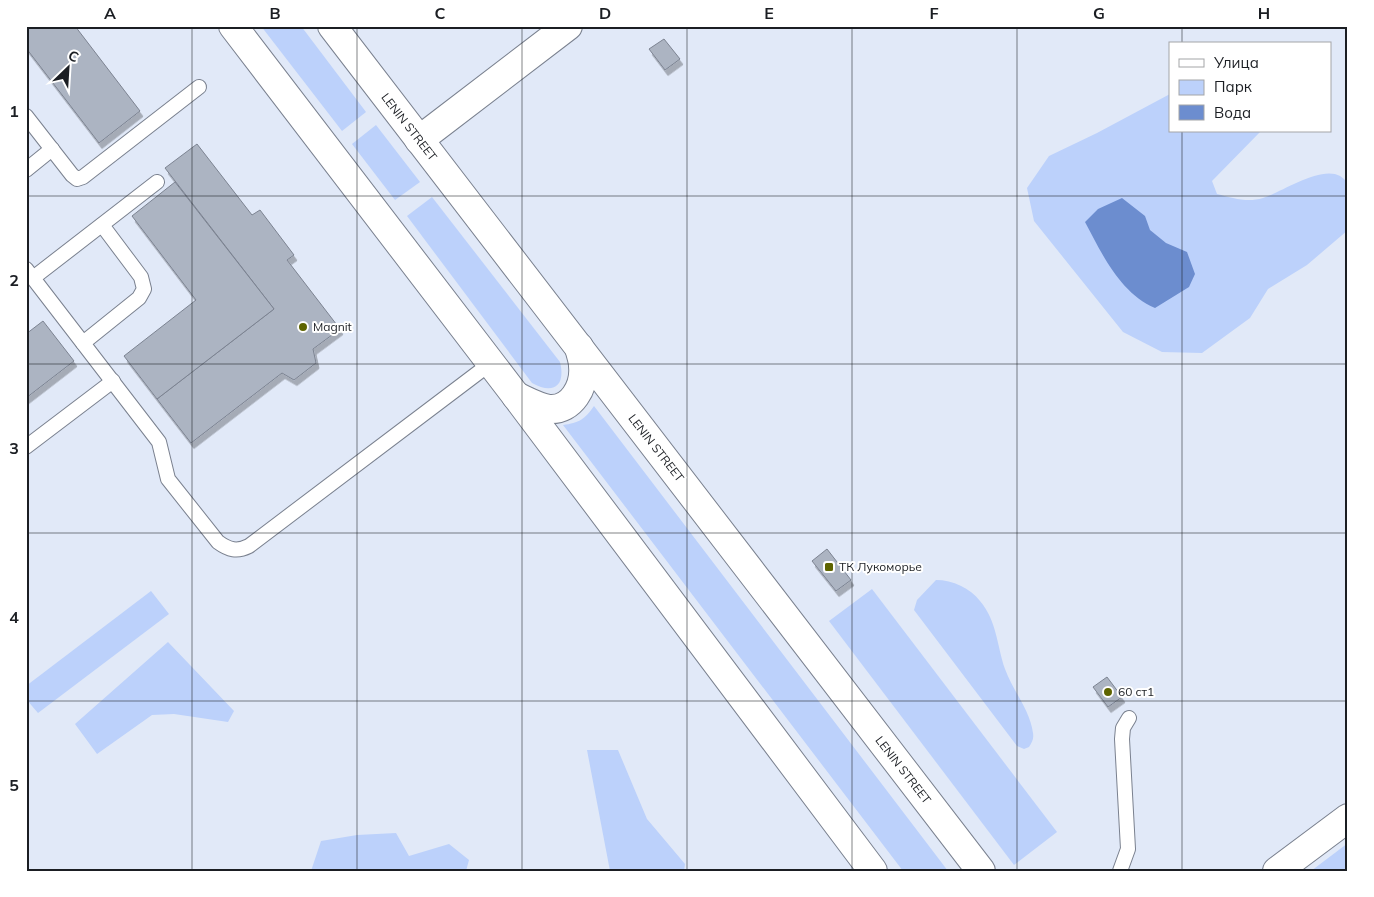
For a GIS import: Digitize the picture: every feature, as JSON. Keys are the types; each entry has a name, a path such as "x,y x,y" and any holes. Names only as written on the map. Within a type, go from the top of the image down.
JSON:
{"main road":[{"path":"233,26 516,396 873,871"},
{"name":"LENIN STREET","path":"332,26 981,871"},
{"path":"419,140 568,26"},
{"path":"516,396 548,409 559,408 569,403 581,385 584,367 579,347"},
{"path":"1277,871 1348,818"}],"lane":[{"path":"26,116 52,150 77,178 83,176 199,88"},
{"path":"26,170 52,150"},
{"path":"157,182 102,225 28,272 159,442 168,479 218,542 228,549 240,550 249,546 491,363"},
{"path":"83,342 139,298 144,288 141,277 102,225"},
{"path":"26,447 113,381"},
{"path":"1120,871 1128,849 1122,739 1123,728 1129,718"}],"green space":[{"path":"261,26 301,26 366,112 342,131"},
{"path":"1169,95 1169,132 1260,132 1212,181 1217,194 1251,200 1263,198 1307,178 1331,174 1341,177 1348,185 1348,230 1307,265 1268,289 1250,318 1202,353 1162,352 1123,332 1034,221 1027,188 1049,156"},
{"path":"376,125 420,182 395,200 352,144"},
{"path":"432,197 560,362 561,377 556,386 546,388 532,383 407,216"},
{"path":"594,406 948,871 903,871 563,425 581,420"},
{"path":"936,580 949,581 966,589 976,596 986,609 993,625 1005,669 1025,708 1031,725 1033,737 1029,747 1024,749 1017,746 914,610 917,600"},
{"path":"872,589 1057,832 1014,865 829,621"},
{"path":"151,591 169,614 38,713 26,699 26,686"},
{"path":"168,642 234,711 228,722 174,714 152,715 97,754 75,724"},
{"path":"587,750 618,750 647,819 685,864 684,871 610,871"},
{"path":"396,833 409,856 449,844 469,860 466,871 311,871 321,841 357,835"},
{"path":"1348,843 1348,871 1311,871"}],"water":[{"path":"1122,198 1145,216 1150,230 1166,243 1187,252 1195,274 1189,287 1155,308 1132,293 1122,283 1105,259 1085,222 1098,209"}],"building":[{"path":"26,26 75,26 140,111 99,143 26,48"},
{"path":"664,39 680,59 665,70 649,49"},
{"path":"197,144 252,215 260,210 294,255 287,260 340,329 313,349 316,363 294,380 282,373 191,443 157,399 274,309 165,168"},
{"path":"175,182 274,309 157,399 124,356 196,300 132,216"},
{"path":"43,321 74,361 26,398 26,334"},
{"path":"827,549 851,580 836,591 812,561"},
{"name":"60 ст1","path":"1107,677 1122,697 1108,707 1093,687"}],"place":[{"name":"Magnit","path":"303,327"},
{"name":"ТК Лукоморье","path":"829,567"},
{"name":"60 ст1","path":"1108,692"}]}
